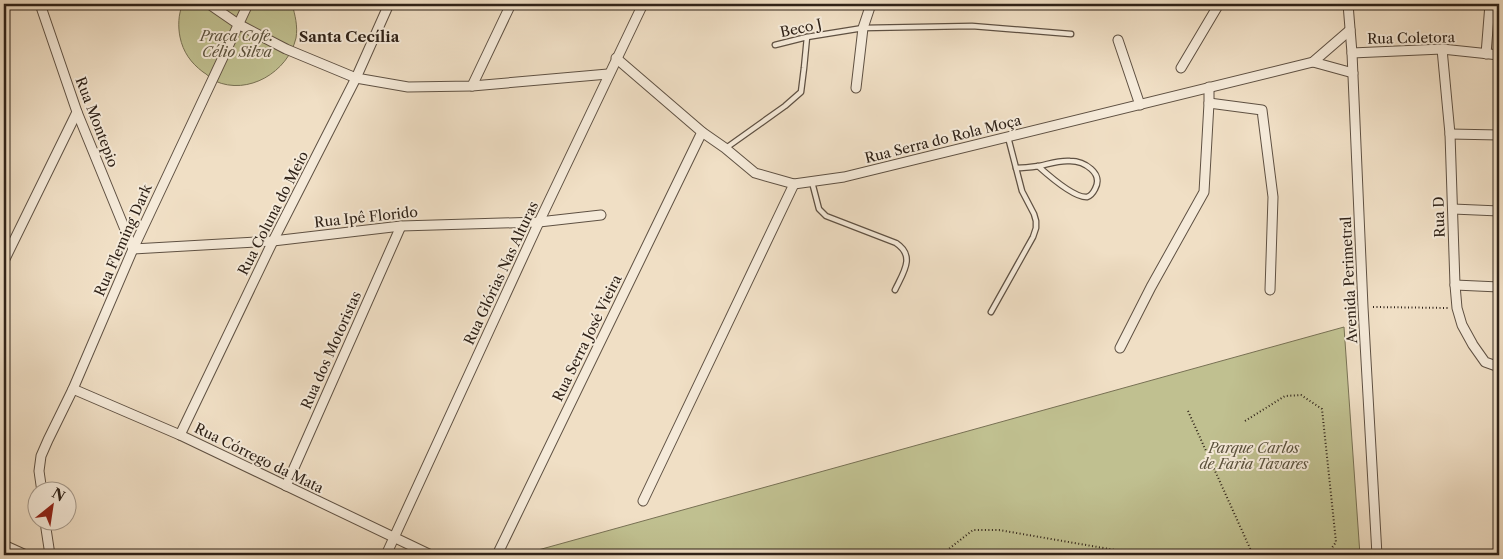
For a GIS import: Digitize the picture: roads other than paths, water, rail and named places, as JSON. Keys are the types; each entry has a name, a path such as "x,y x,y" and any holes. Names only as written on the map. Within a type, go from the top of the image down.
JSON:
{"street":[{"name":"Rua Montepio","path":"40,4 77,112 133,249"},
{"path":"209,4 238,24 286,49 356,78 408,87 472,86 608,74"},
{"name":"Rua Fleming Dark","path":"40,482 39,472 41,456 73,389 133,249 248,4"},
{"name":"Rua Coluna do Meio","path":"180,435 273,241 356,78 389,4"},
{"path":"472,86 511,4"},
{"name":"Rua Glórias Nas Alturas","path":"386,555 608,74 643,4"},
{"path":"856,88 863,28 871,4"},
{"path":"1181,68 1219,4"},
{"name":"Avenida Perimetral","path":"1348,4 1377,555"},
{"path":"1486,54 1490,4"},
{"name":"Rua Serra do Rola Moça","path":"616,58 702,132 755,173 794,184 844,177 1313,62 1350,30"},
{"path":"1118,40 1140,105"},
{"name":"Rua Coletora","path":"1352,53 1442,49 1499,54"},
{"name":"Rua D","path":"1442,49 1450,134 1457,308 1462,325 1485,362 1499,367"},
{"name":"Rua Serra do Rola Moça","path":"1313,62 1353,72"},
{"path":"1120,348 1151,287 1204,192 1209,87"},
{"path":"1209,103 1262,110 1273,197 1270,290"},
{"path":"4,262 77,112"},
{"name":"Rua Serra José Vieira","path":"497,555 702,132"},
{"path":"1450,134 1499,135"},
{"path":"643,501 794,184"},
{"path":"1453,210 1499,211"},
{"name":"Rua Ipê Florido","path":"133,249 273,241 401,226 540,222 601,215"},
{"name":"Rua dos Motoristas","path":"286,486 401,226"},
{"path":"1455,285 1499,287"},
{"name":"Rua Córrego da Mata","path":"73,389 180,435 432,555"},
{"path":"47,532 50,555"},
{"path":"4,545 26,555"}],"lane":[{"name":"Beco J","path":"775,45 807,37 863,28 972,26 1072,34"},
{"path":"725,148 785,106 800,92 807,37"},
{"path":"991,312 1033,237 1036,228 1034,214 1022,191 1008,137"},
{"path":"1016,168 1070,160 1091,168 1096,174 1097,186 1093,194 1088,197 1082,196 1050,177 1038,166"},
{"path":"812,182 819,209 826,216 902,247 906,253 907,264 895,290"}],"district":[{"name":"Santa Cecília","path":"349,37"}],"park label":[{"name":"Praça Cofe. Célio Silva","path":"237,44"},
{"name":"Parque Carlos de Faria Tavares","path":"1254,456"}]}
